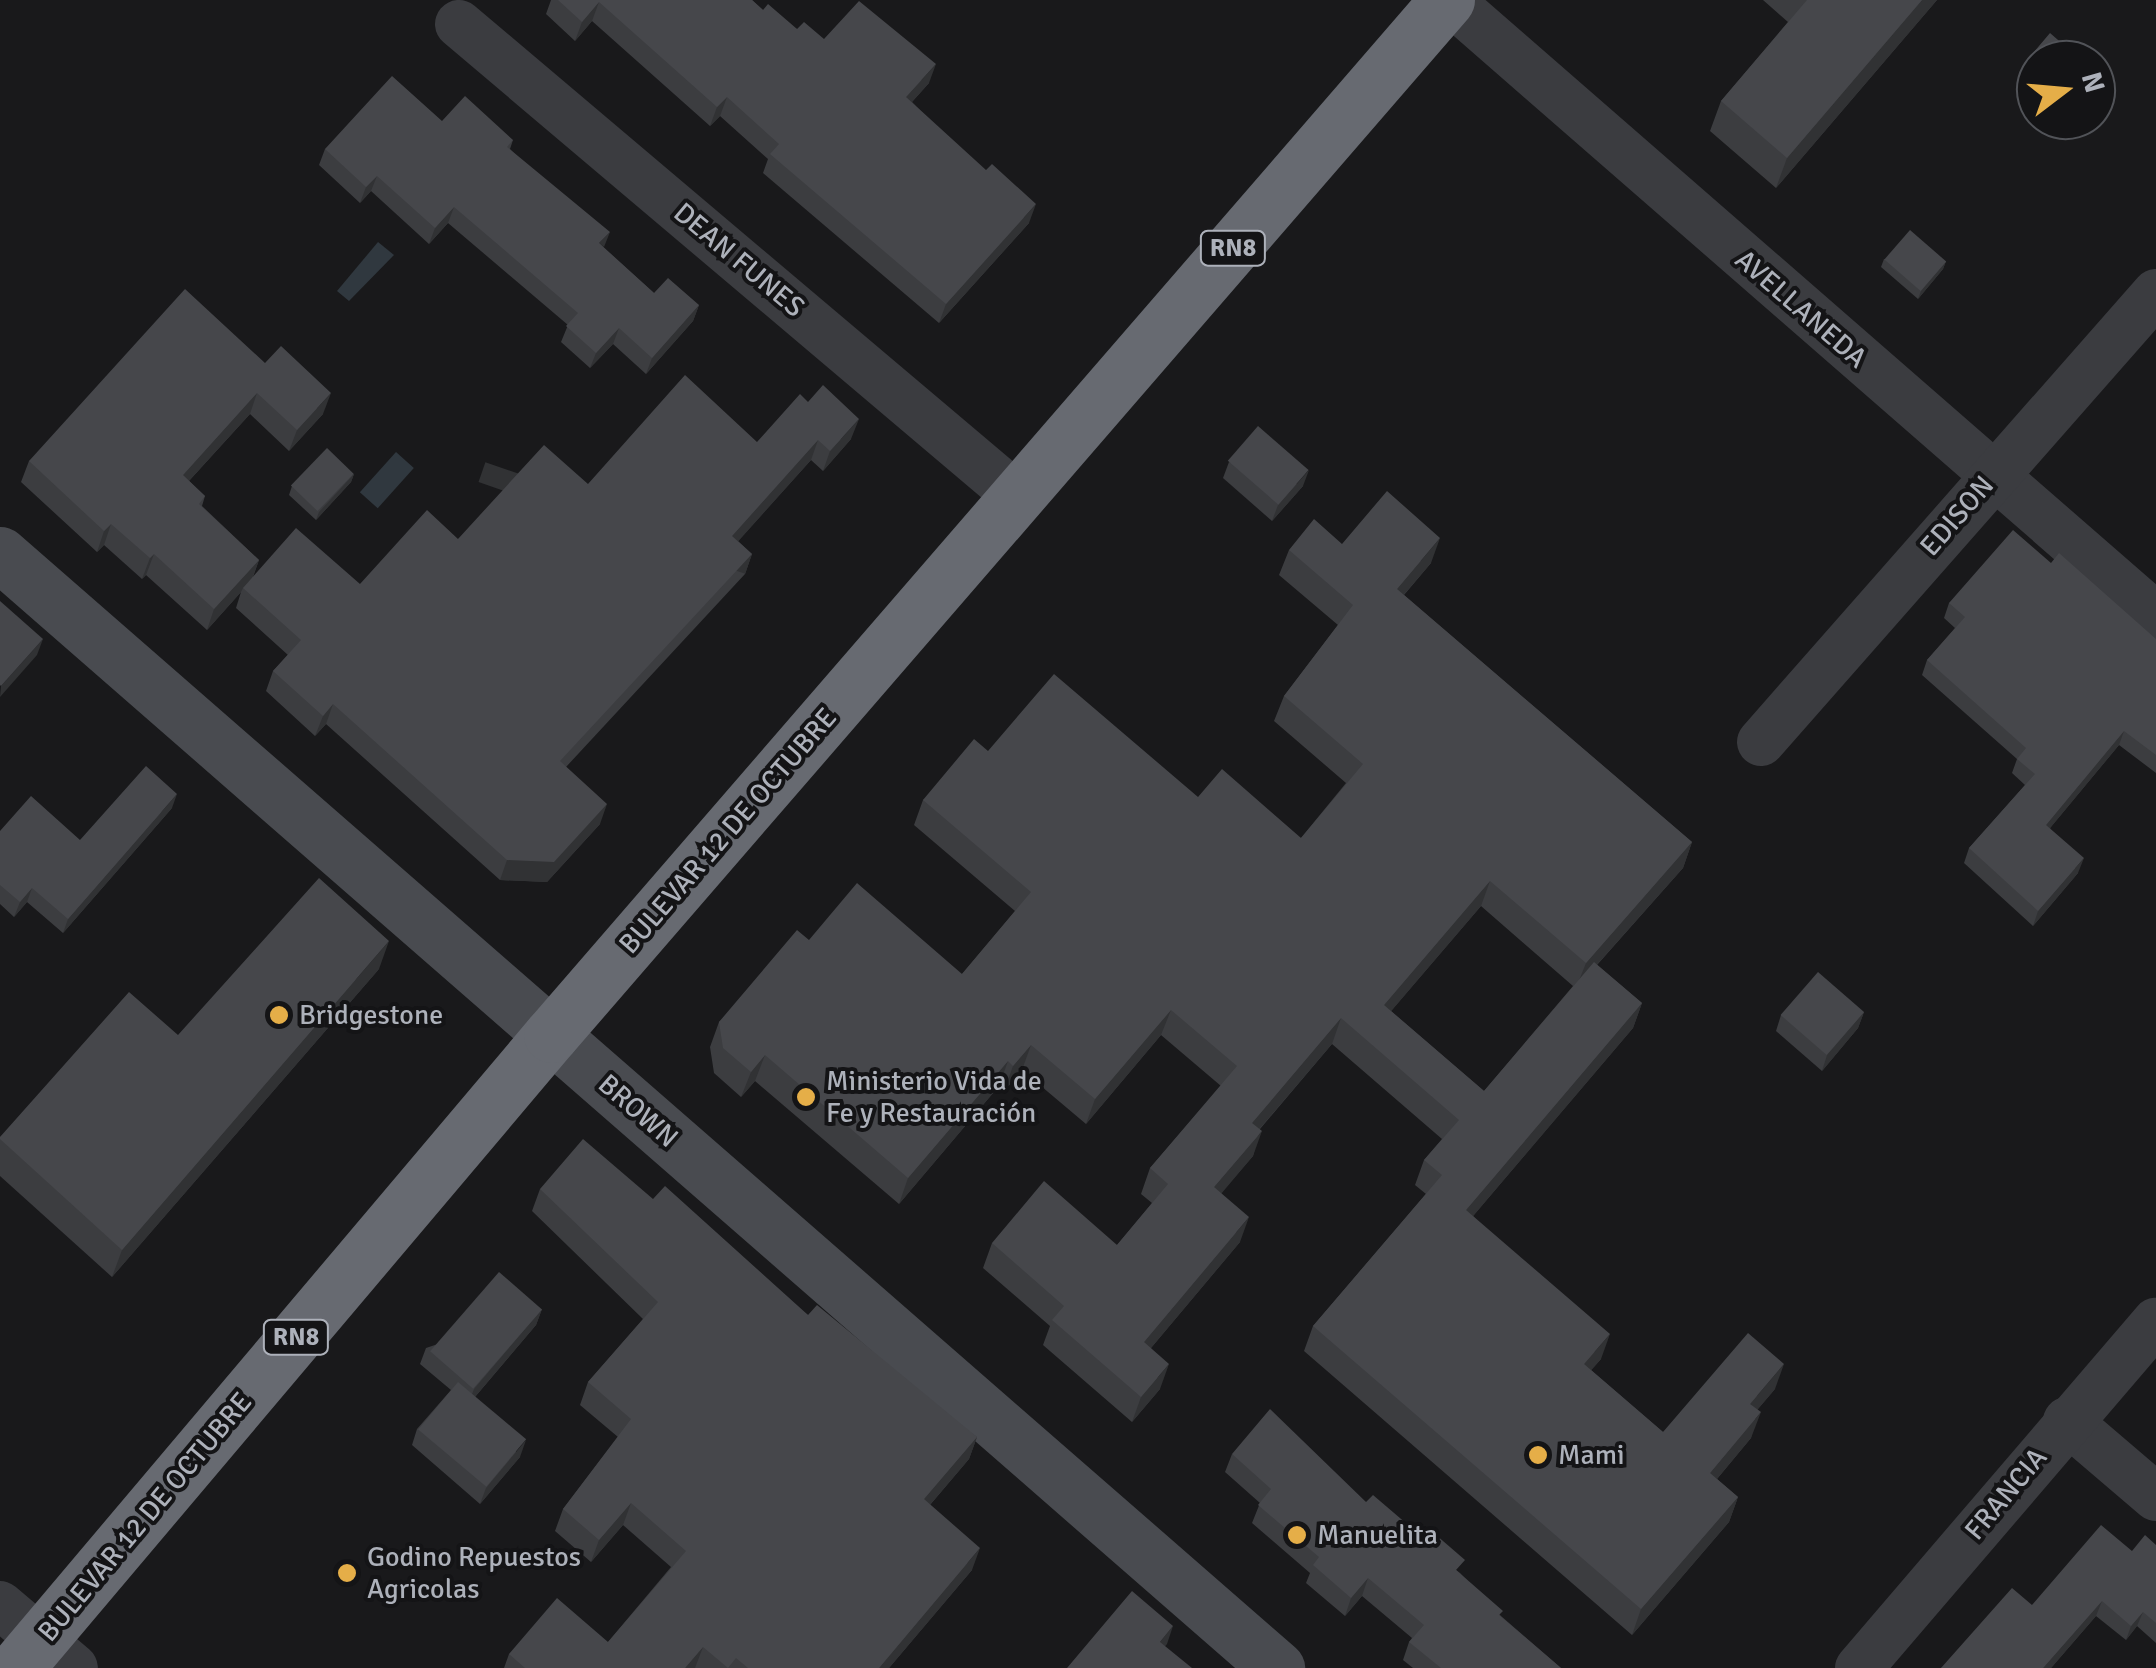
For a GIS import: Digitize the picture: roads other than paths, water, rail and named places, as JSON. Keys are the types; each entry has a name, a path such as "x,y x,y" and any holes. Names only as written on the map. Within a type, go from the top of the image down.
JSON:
{"highway":[{"name":"BULEVAR 12 DE OCTUBRE","path":"44,1659 551,1034 1448,0"}],"street":[{"name":"AVELLANEDA","path":"1448,0 2156,616"},
{"name":"DEAN FUNES","path":"459,24 1018,497"},
{"name":"EDISON","path":"1761,742 1991,476 2156,293"},
{"name":"BROWN","path":"0,554 1277,1668"},
{"name":"FRANCIA","path":"1859,1668 2156,1322"},
{"path":"2068,1421 2156,1498"},
{"path":"0,1605 44,1659"}],"place":[{"name":"Bridgestone","path":"279,1015"},
{"name":"Ministerio Vida de Fe y Restauración","path":"806,1097"},
{"name":"Mami","path":"1538,1455"},
{"name":"Manuelita","path":"1297,1535"},
{"name":"Godino Repuestos Agricolas","path":"347,1573"}]}
